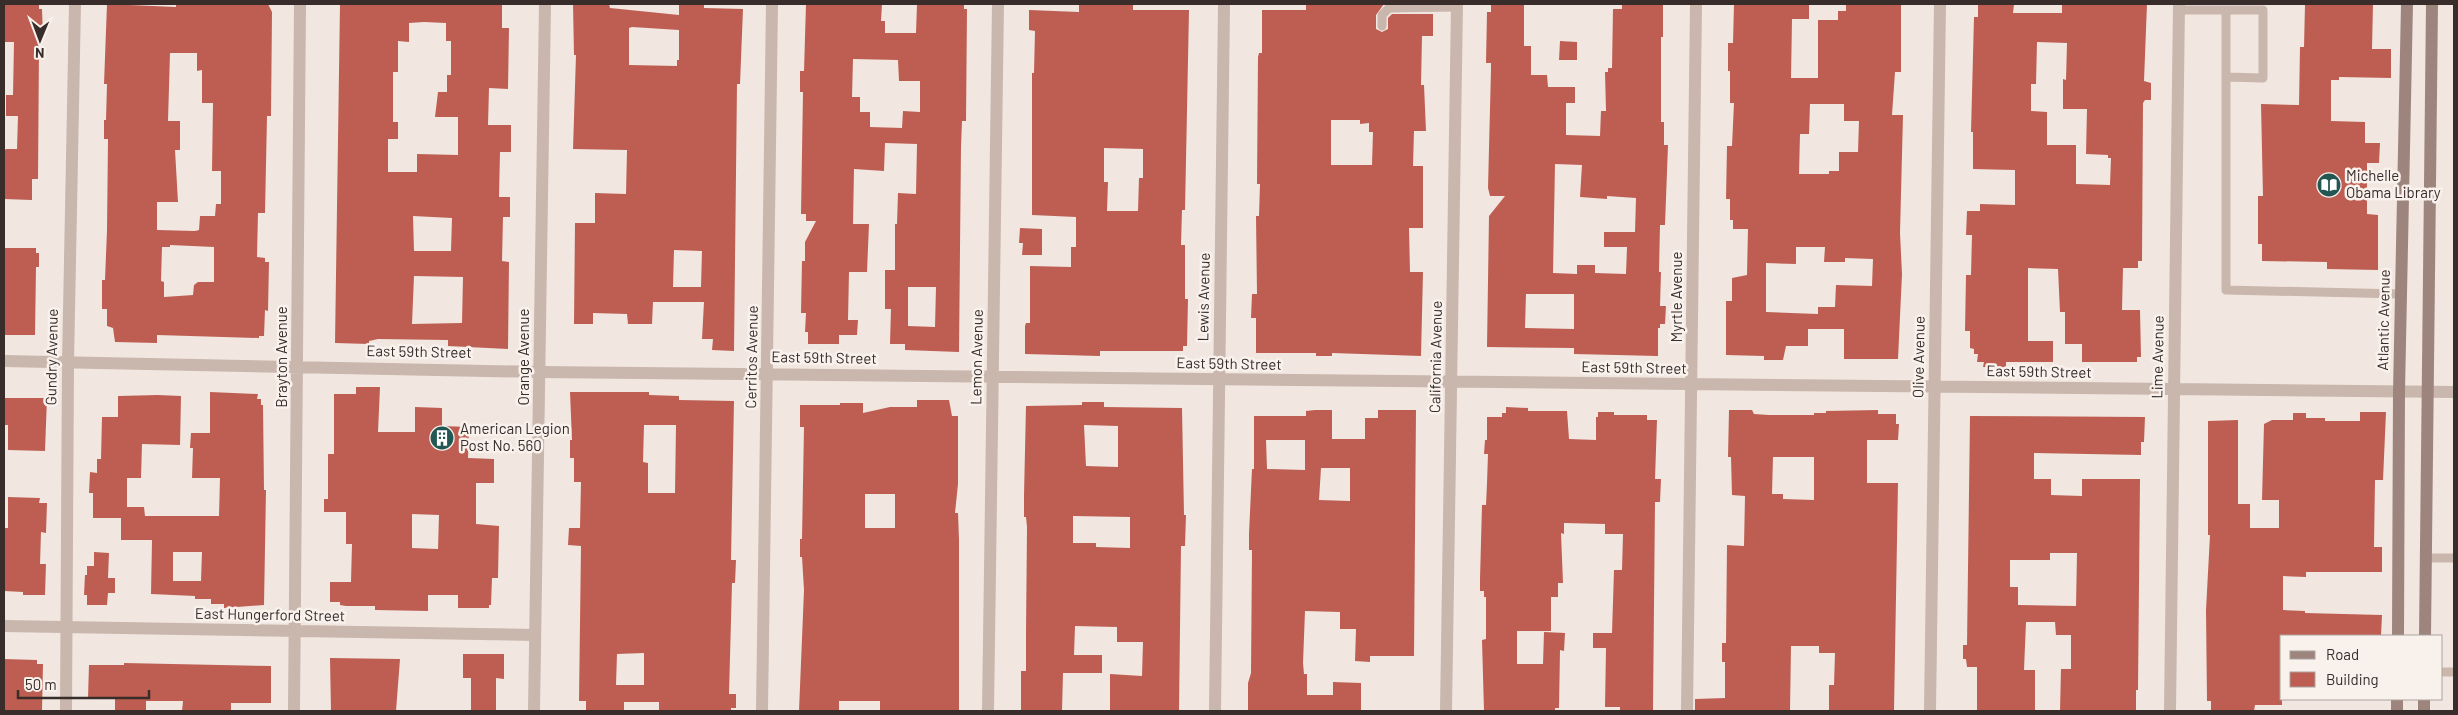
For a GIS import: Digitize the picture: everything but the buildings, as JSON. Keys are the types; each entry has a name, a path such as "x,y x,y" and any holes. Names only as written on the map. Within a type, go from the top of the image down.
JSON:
{"main road":[{"name":"Atlantic Avenue","path":"2398,635 2400,294 2407,4"},
{"path":"2425,635 2432,4"}],"street":[{"name":"Gundry Avenue","path":"66,711 68,363 75,4"},
{"name":"Brayton Avenue","path":"294,711 300,4"},
{"name":"Orange Avenue","path":"534,711 545,4"},
{"name":"Cerritos Avenue","path":"762,711 772,4"},
{"name":"Lemon Avenue","path":"988,711 998,4"},
{"name":"Lewis Avenue","path":"1215,711 1224,4"},
{"name":"Myrtle Avenue","path":"1687,711 1693,384 1696,4"},
{"name":"Olive Avenue","path":"1930,711 1940,4"},
{"name":"California Avenue","path":"1446,711 1457,6"},
{"name":"Lime Avenue","path":"2170,711 2179,7"},
{"name":"East 59th Street","path":"4,361 540,372 2454,392"},
{"name":"East Hungerford Street","path":"4,626 535,635"}],"lane":[{"path":"1382,26 1382,15 1389,8 1457,6"},
{"path":"2179,7 2264,10 2263,78 2226,77"},
{"path":"2226,10 2226,290 2400,294"},
{"path":"2426,558 2454,558"}],"place":[{"name":"Michelle Obama Library","path":"2329,185"},
{"name":"American Legion Post No. 560","path":"442,438"}]}
